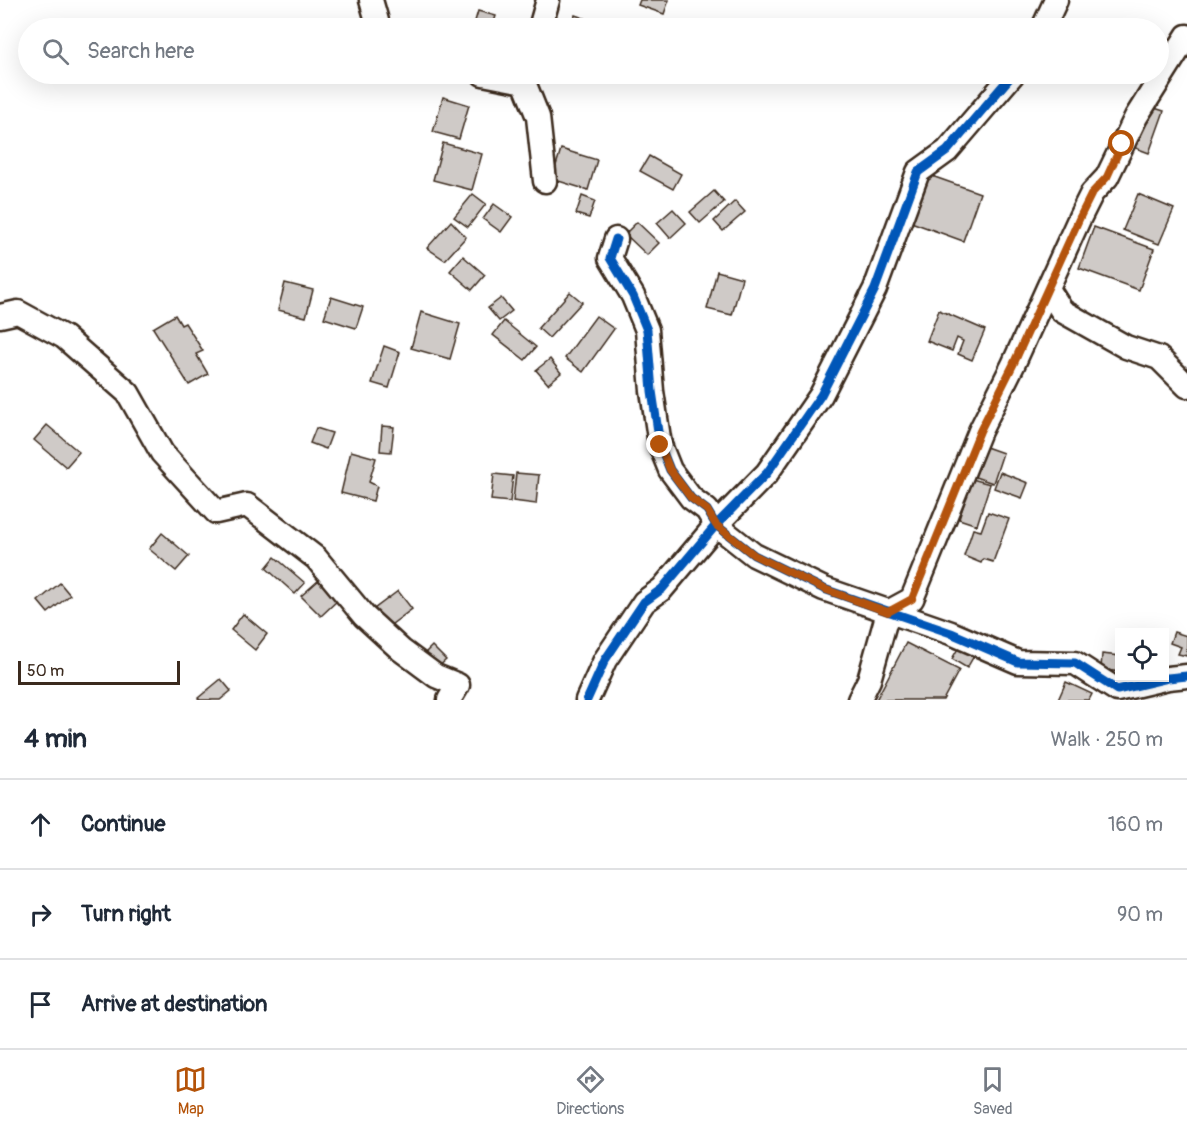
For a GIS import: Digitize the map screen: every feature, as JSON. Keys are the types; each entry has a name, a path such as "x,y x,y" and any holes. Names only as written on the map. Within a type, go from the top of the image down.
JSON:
{"street":[{"path":"371,0 376,18"},
{"path":"543,18 548,0"},
{"path":"1048,18 1056,0"},
{"path":"1169,65 1187,36"},
{"path":"527,84 538,117 545,181"},
{"path":"587,700 605,660 644,602 662,589 716,525 767,473 821,395 874,289 918,172 947,151 1004,84"},
{"path":"859,700 870,680 888,612 912,599 980,431 1092,193 1107,177 1136,117 1157,84"},
{"path":"616,239 610,258 633,296 647,330 652,391 660,445 670,470 691,498 707,510 716,525 754,555 824,589 951,633 1018,662 1075,663 1117,690 1187,676"},
{"path":"1048,289 1062,311 1126,347 1159,358 1187,386"},
{"path":"0,316 18,312 64,337 128,393 162,453 216,512 247,505 316,558 364,616 401,650 436,676 458,685 449,700"}],"building":[{"path":"640,0 669,0 664,14 638,5"},
{"path":"478,11 496,16 495,18 476,18"},
{"path":"443,97 469,105 459,139 433,132"},
{"path":"1148,106 1164,111 1149,153 1133,147"},
{"path":"443,143 482,154 472,190 433,180"},
{"path":"561,149 597,160 588,190 552,179"},
{"path":"649,156 681,174 673,189 640,171"},
{"path":"929,175 980,193 963,241 911,222"},
{"path":"714,191 724,202 700,223 690,212"},
{"path":"473,194 486,204 468,227 454,217"},
{"path":"1138,194 1174,209 1159,244 1123,230"},
{"path":"582,196 595,201 589,218 576,214"},
{"path":"735,201 745,212 723,231 714,221"},
{"path":"494,204 512,217 501,232 483,219"},
{"path":"673,209 686,223 670,238 657,223"},
{"path":"451,221 466,237 445,260 427,248"},
{"path":"637,222 659,243 647,255 625,234"},
{"path":"1094,227 1154,249 1139,290 1079,268"},
{"path":"463,256 485,275 472,290 450,271"},
{"path":"717,271 742,278 732,315 707,309"},
{"path":"285,283 313,290 306,317 278,310"},
{"path":"570,292 582,302 549,338 538,328"},
{"path":"331,297 363,307 356,328 324,318"},
{"path":"501,298 512,311 499,321 488,308"},
{"path":"939,310 985,330 972,360 958,354 963,341 957,338 952,351 927,341"},
{"path":"421,312 460,324 450,359 411,348"},
{"path":"175,315 181,325 185,323 203,351 196,354 208,374 189,385 153,328"},
{"path":"596,316 614,329 583,372 565,358"},
{"path":"504,321 536,347 525,360 493,335"},
{"path":"384,346 400,352 389,388 372,383"},
{"path":"550,359 561,373 548,384 536,370"},
{"path":"47,425 79,452 66,467 34,440"},
{"path":"382,426 394,427 391,452 380,451"},
{"path":"316,428 332,433 326,449 310,443"},
{"path":"986,447 1003,453 993,483 975,477"},
{"path":"351,451 376,458 369,482 377,486 373,501 341,493"},
{"path":"1000,472 1028,483 1022,498 994,488"},
{"path":"516,473 539,475 536,504 513,501"},
{"path":"494,474 513,476 510,502 491,500"},
{"path":"972,479 990,484 977,525 959,519"},
{"path":"988,512 1009,519 993,562 983,559 981,563 964,556 973,529 981,531"},
{"path":"162,533 189,556 176,571 149,549"},
{"path":"275,557 305,583 295,594 266,568"},
{"path":"319,580 338,600 321,616 301,596"},
{"path":"60,583 70,595 48,613 38,601"},
{"path":"398,591 412,609 388,627 374,609"},
{"path":"243,614 267,634 255,650 231,630"},
{"path":"1174,632 1187,636 1187,656 1178,654 1181,647 1170,643"},
{"path":"906,643 959,670 943,700 876,700"},
{"path":"960,645 975,654 967,668 952,659"},
{"path":"432,646 446,660 437,668 424,654"},
{"path":"1102,654 1115,655 1115,671 1101,669"},
{"path":"221,679 231,691 220,700 200,700 198,698"},
{"path":"1066,682 1092,694 1089,700 1058,700"}],"cycle path":[{"path":"587,700 605,660 644,602 662,589 716,525 767,473 821,395 875,289 918,172 947,151 1004,84"},
{"path":"616,239 610,258 633,296 647,330 652,391 660,445 670,470 691,498 707,510 716,525 754,555 824,589 951,633 1018,662 1075,663 1117,690 1187,676"}],"route":[{"path":"660,445 670,470 691,498 707,510 716,525 754,555 824,589 888,612 912,599 930,560 980,431 1013,365 1080,217 1092,193 1107,177 1122,144"}]}
